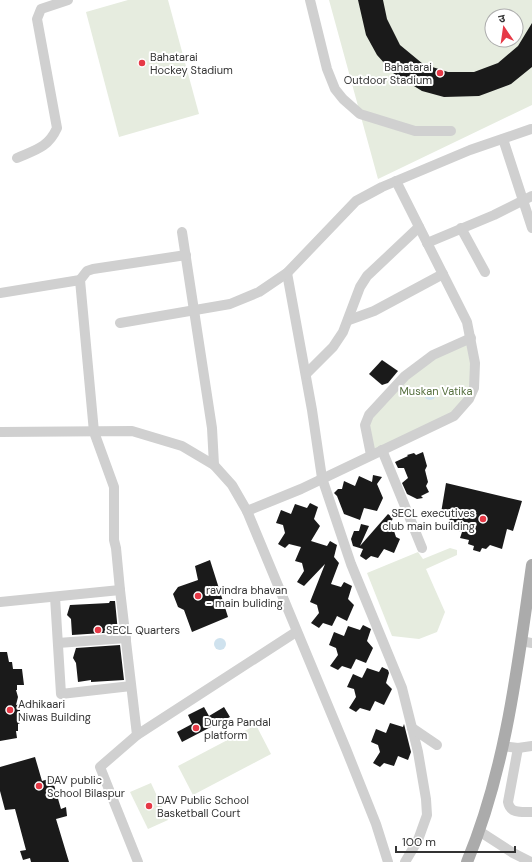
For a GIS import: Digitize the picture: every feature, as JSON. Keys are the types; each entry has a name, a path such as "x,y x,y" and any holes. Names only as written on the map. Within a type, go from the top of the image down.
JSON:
{"main road":[{"path":"467,862 479,831 496,778 502,746 527,642 532,565"}],"street":[{"path":"17,158 42,147 52,139 57,128 37,19 41,9 68,0"},
{"path":"310,0 327,69 335,89 343,100 360,114 415,132 451,131"},
{"path":"120,323 193,309 230,304 259,292 287,273 356,201 382,186 532,129"},
{"path":"503,139 532,228"},
{"path":"247,511 301,489 454,416 461,409 474,388 475,363 467,322 396,181"},
{"path":"427,242 532,196"},
{"path":"306,374 333,347 343,332 349,320 360,287 367,276 419,227"},
{"path":"461,228 485,272"},
{"path":"182,232 212,428 214,465"},
{"path":"0,293 80,280 87,271 93,269 186,255"},
{"path":"287,273 306,374 322,478 351,564 402,688 412,728 422,779 426,815 418,840 405,862"},
{"path":"349,320 374,311 443,274"},
{"path":"80,280 94,432 114,487 114,540 137,734"},
{"path":"371,455 364,425 369,415 405,376 433,355 471,338"},
{"path":"0,432 132,431 182,446 214,465 232,485 247,511 296,632 346,749 376,824 388,862"},
{"path":"382,450 422,548"},
{"path":"0,602 120,590"},
{"path":"55,597 61,694 131,686"},
{"path":"138,862 100,767 137,734 296,632"},
{"path":"58,643 126,638"},
{"path":"412,728 437,745"},
{"path":"502,746 518,748 532,746"},
{"path":"518,748 508,802 510,809 514,811 532,812"},
{"path":"479,831 531,862"}],"green space":[{"name":"Bahatarai Hockey Stadium","path":"128,0 168,0 199,114 119,137 86,12"},
{"name":"Bahatarai Outdoor Stadium","path":"329,0 532,0 532,105 378,179"},
{"name":"Muskan Vatika","path":"470,339 474,388 461,409 371,455 369,415 405,376"},
{"path":"450,548 457,550 457,555 426,569 445,612 437,632 419,639 392,636 367,573 418,552 423,559"},
{"path":"256,725 271,754 193,795 178,766"},
{"name":"DAV Public School Basketball Court","path":"151,783 168,820 148,829 130,792"}],"water":[{"path":"428,388 432,388 436,394 432,400 428,400 424,396 424,392"},
{"path":"218,638 222,638 226,644 222,650 218,650 214,646 214,642"}],"building":[{"path":"358,0 383,0 387,19 400,45 423,64 448,72 474,72 498,63 516,48 524,48 524,36 532,23 532,67 511,84 479,96 444,97 422,91 393,73 377,55 366,35"},
{"path":"382,360 398,371 388,383 382,385 369,374"},
{"path":"423,452 427,466 425,470 428,482 426,486 429,492 421,496 423,498 417,499 407,494 402,483 408,478 404,468 398,468 395,462 408,456 407,455 414,453 416,455"},
{"path":"373,475 382,477 377,484 383,498 377,511 364,508 360,520 344,514 337,496 334,493 338,489 342,489 344,481 355,486 359,476 372,482"},
{"name":"SECL executives club main building","path":"446,483 522,501 513,531 507,529 502,549 490,545 486,549 482,548 480,552 473,550 474,546 468,544 469,540 460,538 462,532 458,532 459,526 449,523 450,516 441,513"},
{"path":"310,503 318,507 314,519 320,526 311,541 327,546 330,541 337,545 334,557 339,563 331,584 341,587 344,582 352,586 348,599 354,605 347,621 337,616 332,626 323,623 319,628 311,623 319,613 317,605 310,602 325,564 304,586 297,582 304,571 302,563 295,561 301,547 289,544 285,548 278,544 285,533 283,525 276,523 281,510 291,514 295,504 307,508"},
{"path":"388,514 393,518 390,525 396,537 400,539 394,553 384,549 378,558 371,556 366,560 360,556 363,549 353,546 351,539 354,531 359,531 361,524 369,526 360,546"},
{"name":"ravindra bhavan - main buliding","path":"210,560 228,617 192,632 184,610 178,607 173,594 178,587 198,580 195,566"},
{"path":"110,601 115,601 118,632 72,635 71,619 67,615 70,605 109,603"},
{"path":"363,625 371,629 367,641 373,648 366,663 356,659 351,669 342,666 338,670 330,666 338,655 336,648 329,645 334,632 344,636 348,626 360,630"},
{"path":"120,645 124,680 91,682 91,680 78,682 76,663 73,658 76,648"},
{"path":"0,652 7,652 9,662 12,662 13,669 22,669 24,685 17,685 16,690 18,697 16,705 20,704 20,723 18,724 18,731 16,731 17,738 0,741"},
{"path":"382,667 388,670 389,673 386,683 392,689 384,705 375,701 370,711 360,708 356,712 349,708 356,697 354,689 347,687 353,674 362,678 367,668 379,672"},
{"name":"Durga Pandal platform","path":"204,707 209,716 224,707 230,717 182,742 177,732 192,724 188,715"},
{"path":"390,723 403,727 404,724 411,752 408,760 398,756 394,766 384,763 380,767 373,763 380,752 378,745 371,742 376,729 386,733"},
{"path":"35,757 42,781 52,778 61,809 66,807 67,816 56,819 69,862 31,862 30,858 23,860 20,851 26,850 15,809 5,810 0,791 0,767"}],"place":[{"name":"Bahatarai Hockey Stadium","path":"142,63"},
{"name":"Bahatarai Outdoor Stadium","path":"440,73"},
{"name":"SECL executives club main building","path":"483,519"},
{"name":"ravindra bhavan - main buliding","path":"198,596"},
{"name":"SECL Quarters","path":"98,630"},
{"name":"Adhikaari Niwas Building","path":"10,710"},
{"name":"Durga Pandal platform","path":"196,728"},
{"name":"DAV public School Bilaspur","path":"39,786"},
{"name":"DAV Public School Basketball Court","path":"149,806"}]}
